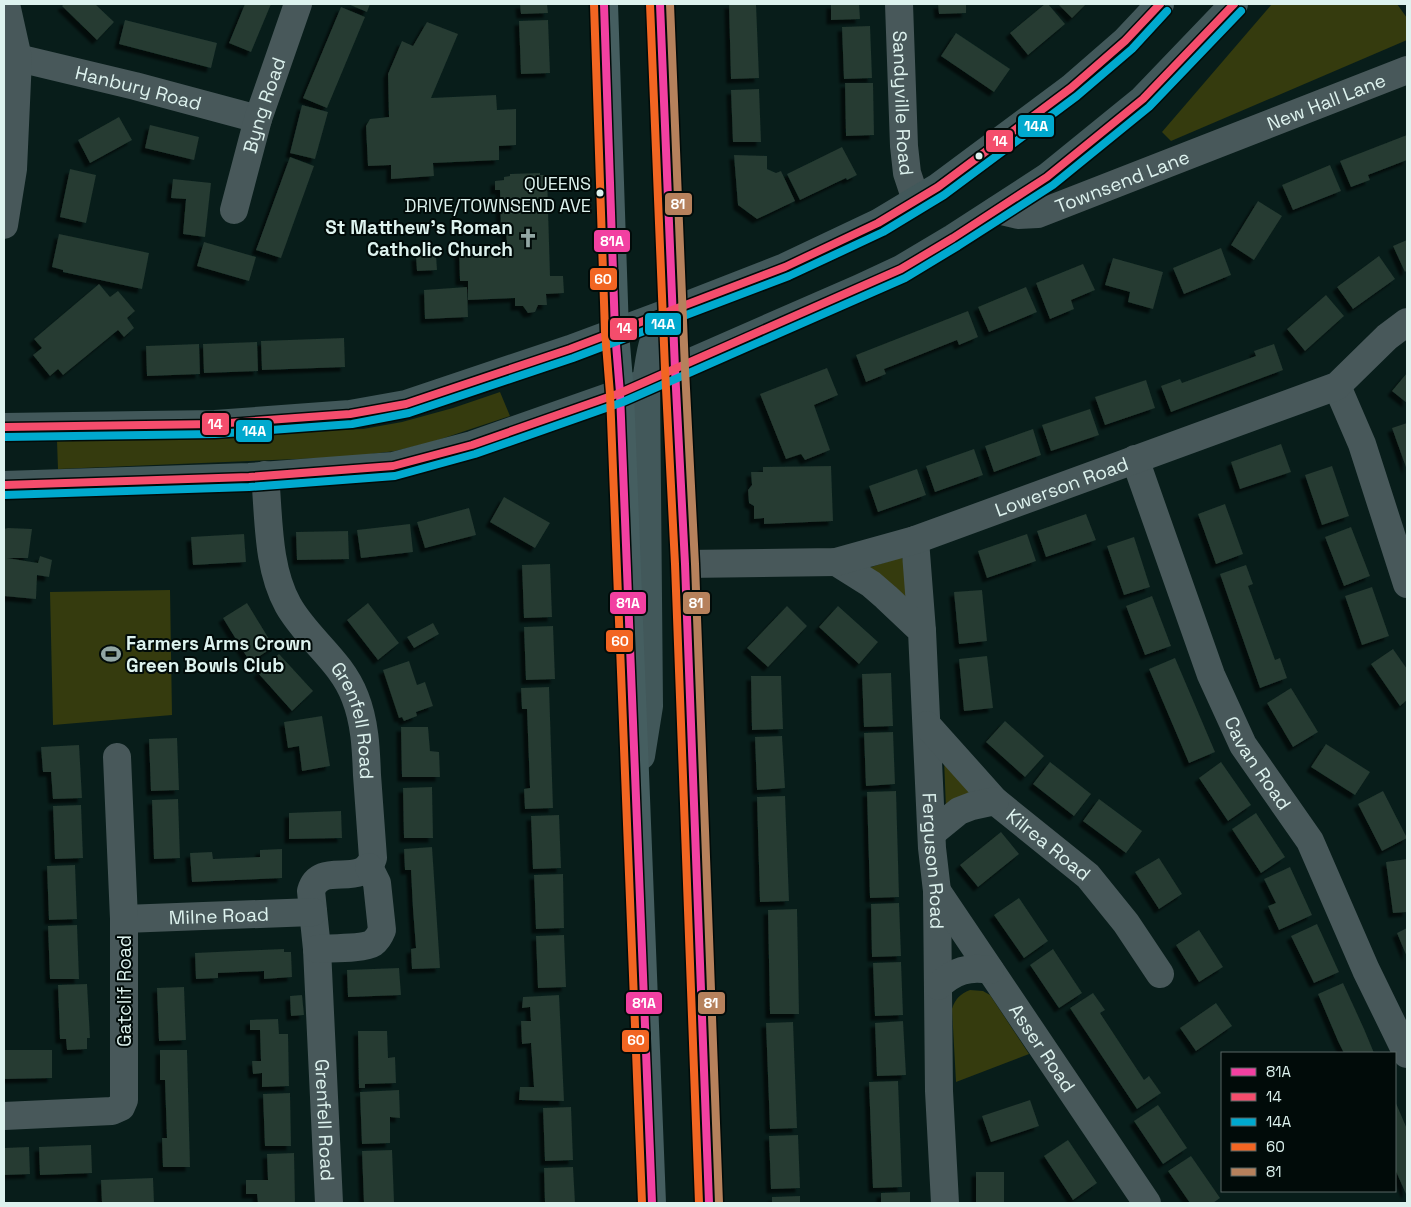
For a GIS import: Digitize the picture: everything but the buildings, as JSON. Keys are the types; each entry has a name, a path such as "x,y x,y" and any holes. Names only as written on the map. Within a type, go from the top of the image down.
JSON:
{"highway":[{"path":"604,4 652,1203"},
{"path":"660,4 674,369 685,564 709,1203"}],"main road":[{"path":"4,427 215,424 350,414 406,404 545,358 672,312 785,267 878,223 938,187 1071,88 1125,41 1160,4"},
{"path":"4,485 265,476 394,466 472,445 620,393 901,269 998,210 1047,177 1143,99 1234,4"},
{"path":"635,797 649,706 646,382 655,334 672,312"}],"street":[{"path":"4,225 18,58 6,4"},
{"name":"Byng Road","path":"234,210 258,119 298,4"},
{"name":"Sandyville Road","path":"899,4 904,146 907,173 916,200"},
{"name":"Hanbury Road","path":"18,58 135,86 258,119"},
{"name":"New Hall Lane","path":"1245,134 1407,70"},
{"name":"Townsend Lane","path":"998,210 1018,215 1038,214 1245,134"},
{"name":"Lowerson Road","path":"685,564 836,562 915,540 1337,386 1387,337 1407,322"},
{"path":"1337,386 1362,444 1407,584"},
{"name":"Cavan Road","path":"1135,459 1211,675 1243,745 1310,841 1366,970 1407,1054"},
{"name":"Grenfell Road","path":"265,476 272,556 282,590 289,606 307,631 346,676 356,698 362,718 365,741 373,858 369,867 359,874 318,878 313,884 312,891 317,949 329,1203"},
{"name":"Ferguson Road","path":"915,540 937,892 939,1092 945,1203"},
{"path":"836,562 871,584 922,632"},
{"name":"Kilrea Road","path":"927,725 995,801 1088,876 1126,923 1160,974"},
{"name":"Gatclif Road","path":"4,1116 112,1111 121,1107 124,1100 124,919 117,757"},
{"path":"932,833 959,811 995,801"},
{"name":"Grenfell Road","path":"317,949 368,946 380,935 382,930 377,883 369,867"},
{"name":"Asser Road","path":"937,892 1147,1203"},
{"name":"Milne Road","path":"124,919 313,912"},
{"path":"938,986 958,971 969,968 990,970"}],"green space":[{"path":"1272,4 1397,4 1407,18 1407,40 1171,141 1162,132"},
{"path":"500,392 510,416 432,442 395,451 347,457 58,469 57,441 363,429 402,422 453,408"},
{"path":"902,557 911,594 908,599 865,569"},
{"name":"Farmers Arms Crown Green Bowls Club","path":"170,590 172,715 53,725 50,592"},
{"path":"944,759 972,791 946,809"},
{"path":"970,990 983,991 990,995 1029,1054 956,1082 952,1009 958,997"}],"transit line":[{"name":"60","path":"594,4 605,332 610,394 642,1203"},
{"name":"81A","path":"604,4 615,332 620,393 652,1203"},
{"name":"60","path":"650,4 675,564 699,1203"},
{"name":"81A","path":"660,4 685,564 709,1203"},
{"name":"81","path":"670,4 695,564 719,1203"},
{"name":"14","path":"4,427 215,424 350,414 406,404 570,349 785,267 878,223 938,187 1071,88 1125,41 1160,4"},
{"name":"14","path":"4,485 249,477 393,466 472,445 620,393 901,269 953,238 1047,177 1143,99 1234,4"},
{"name":"14A","path":"4,437 215,434 352,424 409,413 573,358 789,276 883,232 944,195 1077,96 1132,49 1167,11"},
{"name":"14A","path":"4,495 249,487 395,476 475,454 623,402 905,278 958,246 1053,185 1149,107 1241,11"}],"place":[{"name":"QUEENS DRIVE/TOWNSEND AVE","path":"600,193"},
{"name":"St Matthew's Roman Catholic Church","path":"528,238"},
{"name":"Farmers Arms Crown Green Bowls Club","path":"111,654"}]}
